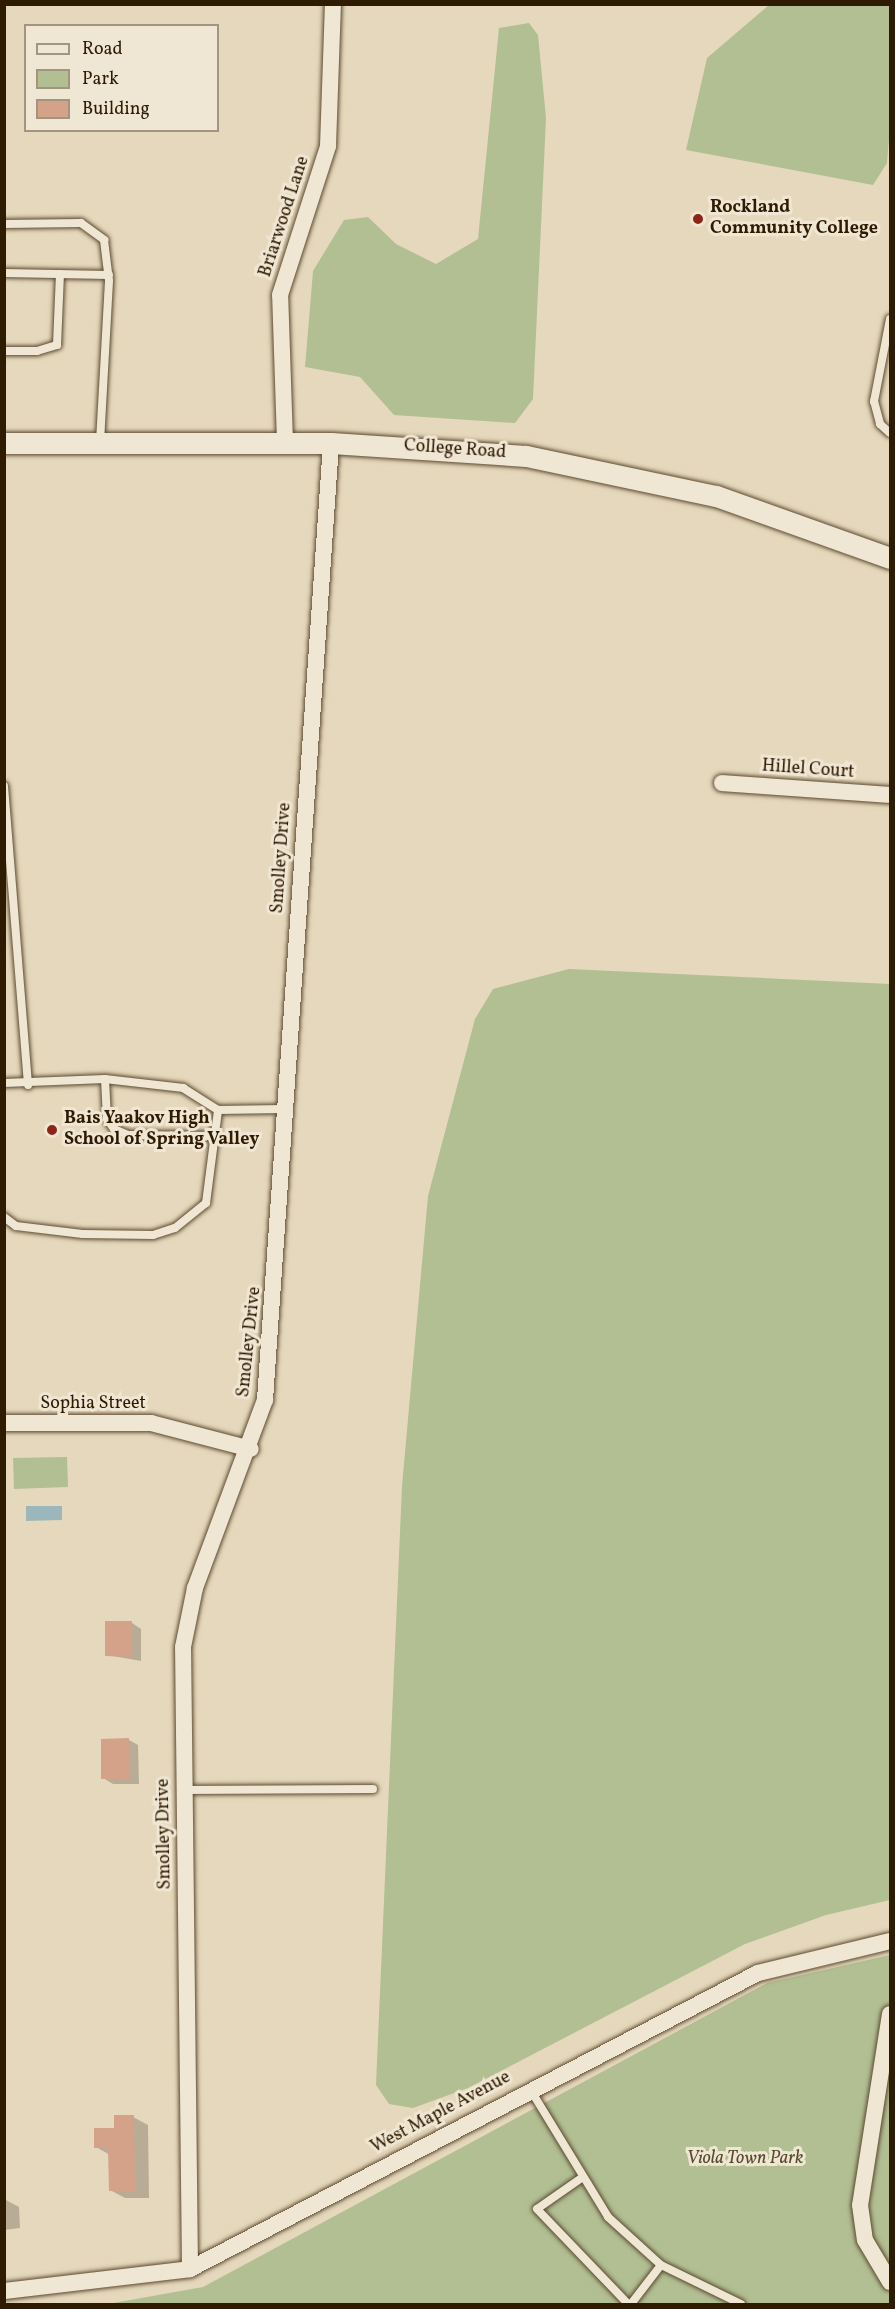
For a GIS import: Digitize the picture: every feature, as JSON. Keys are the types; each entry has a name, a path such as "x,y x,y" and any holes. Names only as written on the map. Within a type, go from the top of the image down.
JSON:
{"street":[{"name":"Briarwood Lane","path":"285,442 280,295 328,146 333,4"},
{"name":"College Road","path":"4,443 100,446 285,442 473,450 623,473 769,512 891,558"},
{"name":"Smolley Drive","path":"190,2269 183,1647 195,1588 250,1449 266,1400 273,1328 284,1109 331,443"},
{"name":"Hillel Court","path":"722,783 891,795"},
{"name":"Sophia Street","path":"4,1423 151,1423 250,1449"},
{"name":"West Maple Avenue","path":"4,2291 190,2269 530,2088 758,1973 891,1941"},
{"path":"891,2014 860,2205 866,2240 891,2282"}],"lane":[{"path":"4,224 91,226 104,240 109,275 100,446"},
{"path":"4,273 109,275"},
{"path":"4,351 37,351 57,345 60,274"},
{"path":"891,320 874,401 880,424 891,434"},
{"path":"4,786 28,1085"},
{"path":"4,1083 28,1085 105,1079 183,1088 218,1110 284,1109"},
{"path":"105,1079 106,1119 114,1129 128,1135 213,1136"},
{"path":"4,1225 83,1234 153,1235 175,1228 206,1203 212,1184 213,1136 218,1110"},
{"path":"4,1217 16,1226"},
{"path":"184,1790 373,1789"},
{"path":"530,2088 580,2179 608,2217 661,2265 741,2304"},
{"path":"580,2179 537,2209 630,2304 661,2265"}],"green space":[{"path":"769,5 890,5 890,126 887,163 873,185 686,150 707,58"},
{"path":"529,23 538,35 546,118 533,399 515,423 394,415 360,377 305,367 313,271 344,220 368,217 396,244 436,264 478,239 499,28"},
{"path":"569,969 890,984 890,1900 826,1915 745,1944 468,2088 413,2108 389,2104 376,2085 402,1486 428,1196 475,1019 493,989"},
{"path":"67,1457 68,1487 14,1489 13,1458"},
{"name":"Viola Town Park","path":"890,1955 890,2304 108,2304 203,2287 767,1983"}],"water":[{"path":"26,1506 62,1506 62,1520 26,1521"}],"building":[{"path":"105,1621 132,1621 132,1657 105,1656"},
{"path":"129,1738 129,1779 101,1779 101,1739"},
{"path":"114,2115 134,2115 135,2191 109,2191 108,2148 94,2148 94,2128 114,2128"}],"place":[{"name":"Rockland Community College","path":"698,219"},
{"name":"Bais Yaakov High School of Spring Valley","path":"52,1130"}]}
